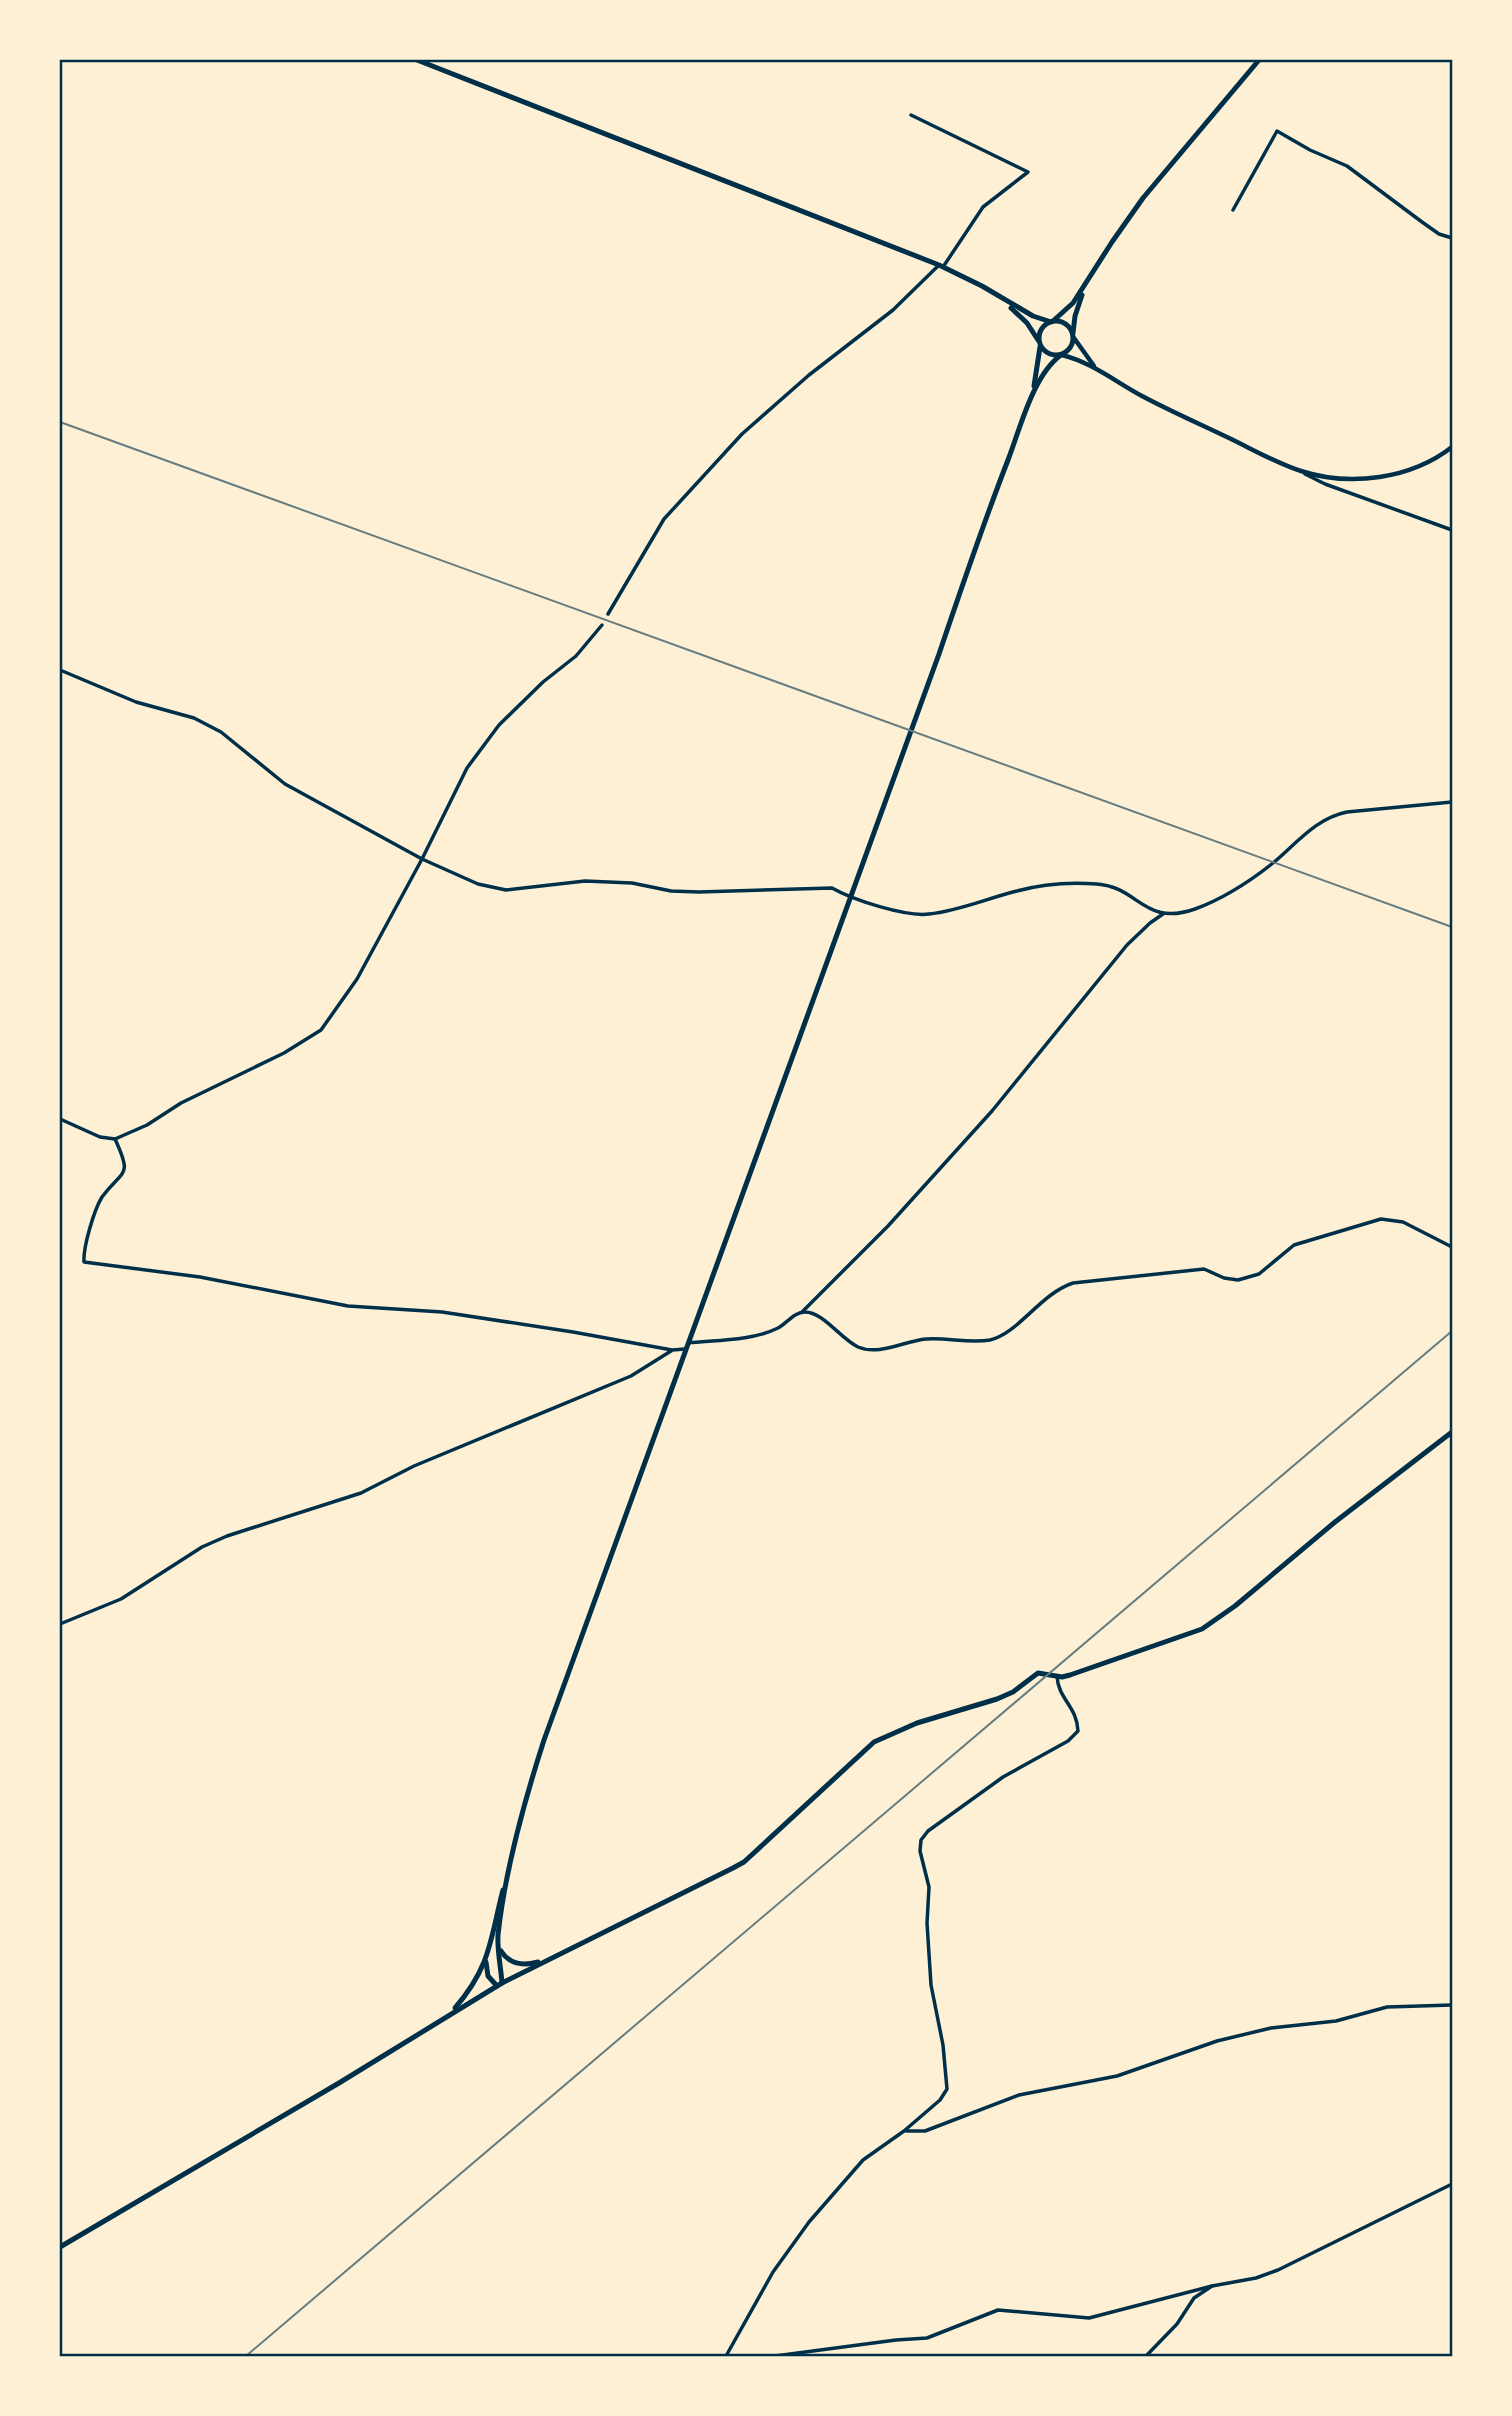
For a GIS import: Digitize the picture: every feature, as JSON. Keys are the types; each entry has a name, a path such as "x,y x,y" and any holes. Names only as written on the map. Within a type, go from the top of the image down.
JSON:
{"main road":[{"path":"417,60 941,266 982,286 1032,316 1067,324 1074,336"},
{"path":"1032,396 1039,365 1041,329 1067,311 1143,198 1259,60"},
{"path":"452,2012 474,1986 486,1959 544,1740 917,714 988,510 1032,396 1047,367 1071,348 1078,306 1088,282"},
{"path":"1004,300 1027,323 1048,354 1061,355"},
{"path":"60,2247 329,2089 499,1985 744,1862 874,1742 917,1723 997,1699 1013,1692 1038,1673 1070,1675 1202,1629 1235,1606 1399,1471 1452,1432"},
{"path":"499,1985 498,1937 513,1853"},
{"path":"498,1937 502,1953 511,1961 529,1964 548,1960"},
{"path":"486,1959 488,1976 499,1985"}],"street":[{"path":"608,614 664,519 741,434 809,375 892,310 941,266 983,207 1028,172 911,115"},
{"path":"1233,210 1277,131 1310,150 1347,166 1430,228 1446,238 1452,238"},
{"path":"1074,336 1089,361 1100,371"},
{"path":"1061,355 1080,360 1143,397 1325,484 1452,530"},
{"path":"1300,471 1334,479 1392,476 1428,463 1452,447"},
{"path":"60,1119 100,1137 115,1139 147,1125 181,1103 284,1053 321,1030 357,979 422,859 467,768 499,725 543,682 576,656 602,625"},
{"path":"60,670 136,702 194,718 221,732 285,784 422,859 478,884 506,890 584,881 632,883 671,891 699,892 832,888 850,898 925,915 1027,888 1099,884 1113,887 1163,914"},
{"path":"60,1625 121,1598 202,1547 291,1514 361,1493 414,1466 631,1376 672,1350 761,1334 778,1328 802,1312 888,1226 992,1111 1127,945 1150,923 1163,914 1189,911 1237,890 1313,828 1334,815 1452,803"},
{"path":"115,1139 124,1165 123,1176 101,1199 83,1251 84,1262 200,1277 348,1306 442,1312 672,1350"},
{"path":"802,1312 808,1312 826,1322 841,1336 858,1347 869,1350 923,1339 991,1339 1007,1332 1058,1288 1073,1283 1204,1269 1224,1278 1238,1280 1259,1274 1294,1245 1381,1219 1403,1222 1452,1247"},
{"path":"726,2357 773,2272 809,2222 863,2160 904,2131 940,2100 947,2089 943,2045 931,1985 927,1923 929,1887 920,1851 921,1840 928,1831 1003,1777 1068,1741 1078,1731 1077,1718 1058,1687 1057,1676"},
{"path":"904,2131 925,2130 1019,2095 1117,2076 1217,2041 1271,2028 1336,2021 1387,2007 1452,2005"},
{"path":"775,2357 927,2338 998,2310 1089,2318 1212,2286 1256,2278 1278,2270 1452,2184"},
{"path":"1146,2357 1177,2324 1194,2298 1212,2286"}],"railway":[{"path":"60,422 1452,927"},
{"path":"246,2356 1452,1331"}]}
